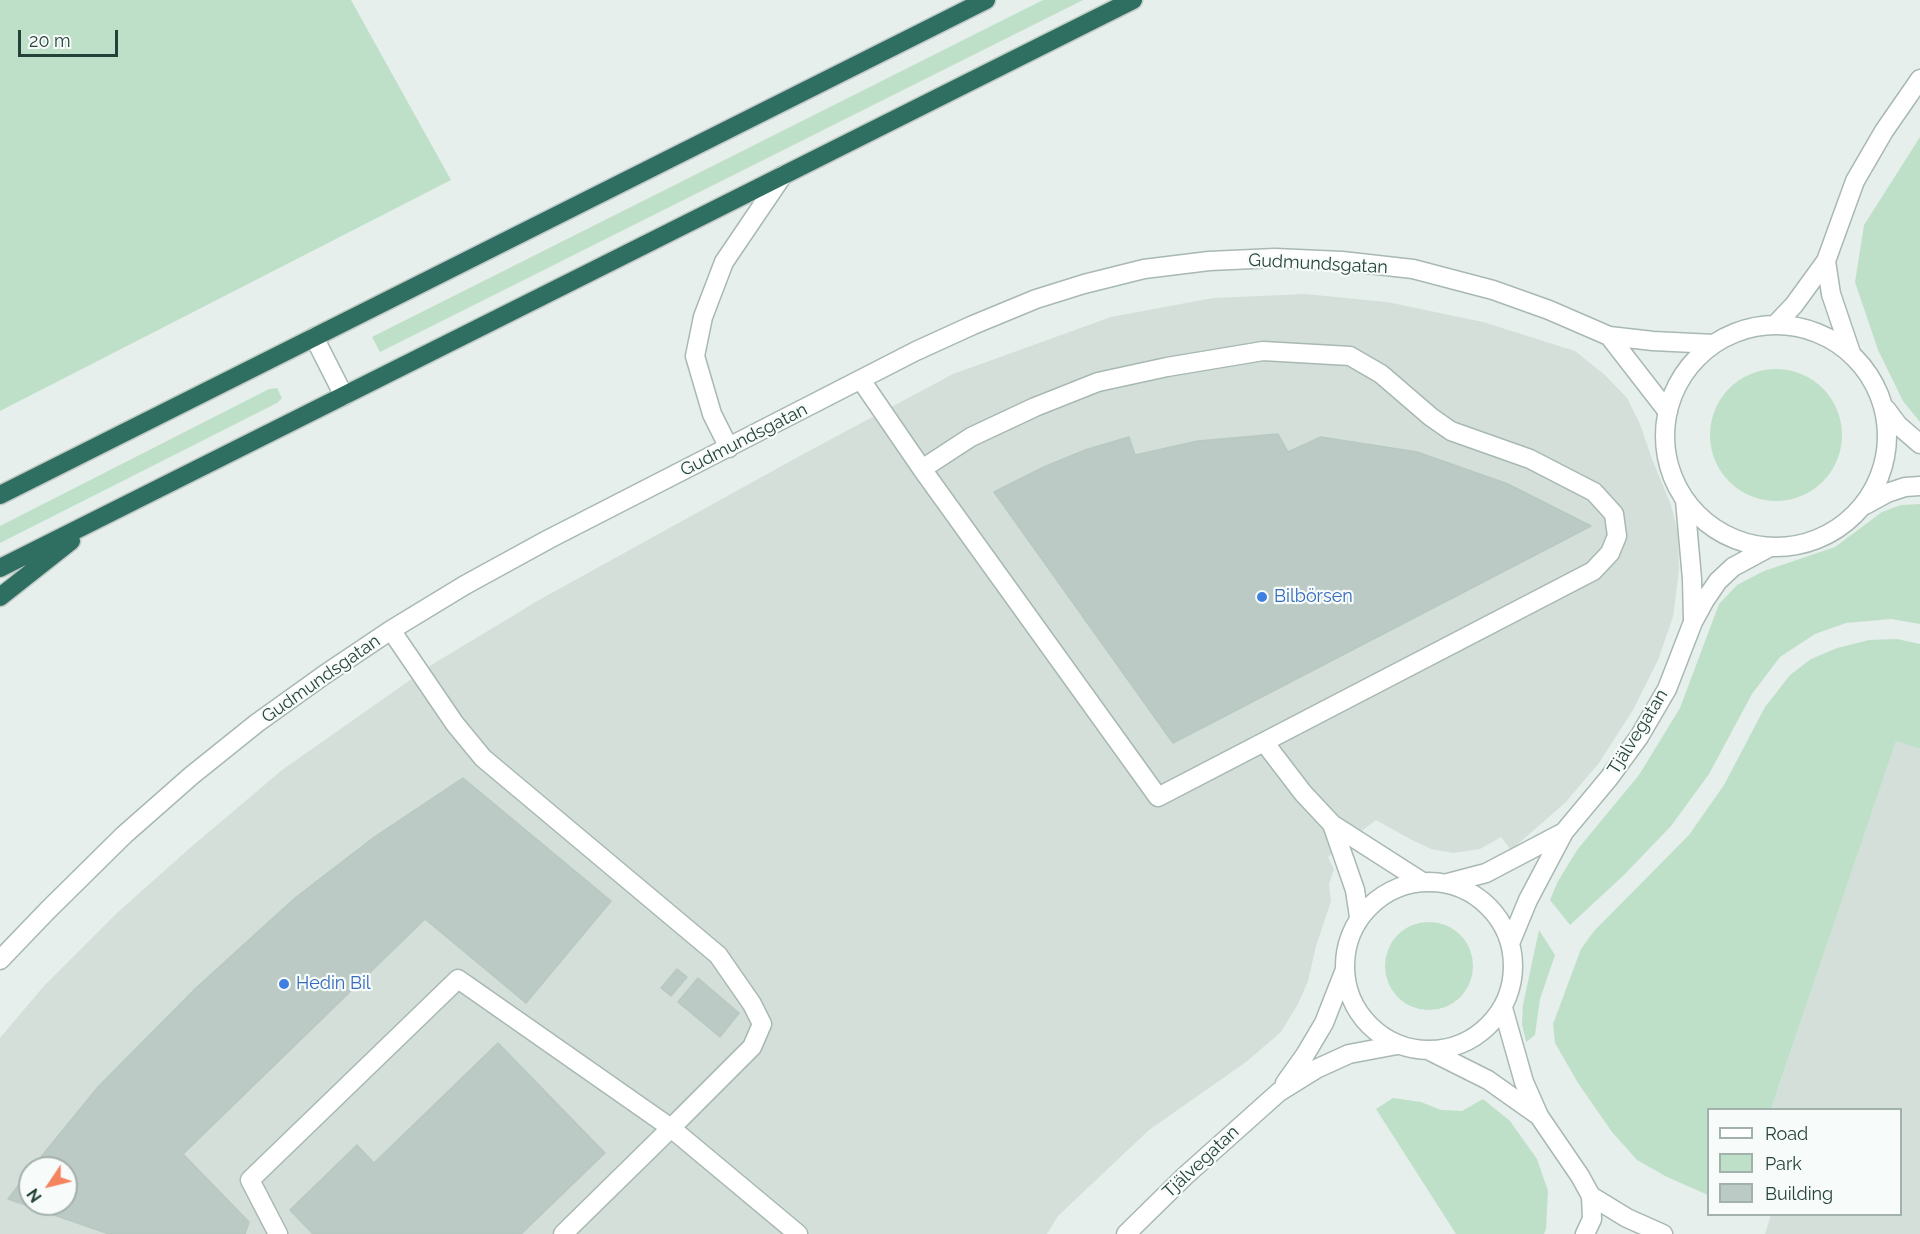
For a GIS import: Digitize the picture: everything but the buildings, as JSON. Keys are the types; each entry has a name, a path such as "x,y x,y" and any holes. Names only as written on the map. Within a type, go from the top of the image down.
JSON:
{"highway":[{"path":"0,495 986,0"},
{"path":"0,568 1133,0"},
{"path":"0,597 98,519"}],"street":[{"path":"1776,324 1794,305 1826,261 1855,181 1884,131 1920,80"},
{"path":"729,448 712,414 695,356 703,317 724,262 783,176"},
{"name":"Gudmundsgatan","path":"0,960 124,835 192,776 257,723 391,630 465,585 549,539 861,380 973,325 1036,298 1144,270 1209,261 1275,258 1342,261 1413,269 1493,290 1549,310 1609,336 1714,344"},
{"path":"1826,261 1831,294 1851,353"},
{"path":"1920,444 1898,425 1884,406 1871,378 1851,353 1828,337 1803,328 1776,324 1743,330 1714,344 1695,360 1680,380 1670,404 1665,428 1667,454 1673,478 1685,500 1702,519 1722,533 1745,543 1770,547 1805,544 1837,529 1863,506 1887,493 1905,487 1920,486"},
{"name":"Gudmundsgatan","path":"1609,336 1668,412"},
{"path":"314,337 344,396"},
{"path":"861,380 922,468 1158,797 1593,571 1610,553 1617,536 1614,514 1594,492 1530,459 1451,431 1381,374 1350,356 1263,351 1167,367 1098,382 1035,407 971,437 922,468"},
{"path":"1863,506 1877,484 1886,458 1888,432 1884,406"},
{"name":"Tjälvegatan","path":"1685,500 1692,579 1693,622"},
{"name":"Tjälvegatan","path":"1511,941 1528,900 1564,832 1609,778 1639,737 1667,689 1693,622 1718,581 1732,567 1770,547"},
{"path":"391,630 455,724 483,758 718,955 752,1004 762,1024 752,1047 562,1234"},
{"path":"1264,742 1303,793 1332,824 1421,881"},
{"path":"1332,824 1353,884 1359,917"},
{"name":"Tjälvegatan","path":"1449,883 1486,873 1564,832"},
{"path":"1430,1051 1459,1046 1484,1031 1503,1008 1511,987 1514,964 1511,941 1497,915 1476,895 1449,883 1421,881 1397,887 1376,899 1359,917 1347,943 1344,972 1352,1003 1371,1028 1397,1045 1430,1051 1488,1080 1539,1116"},
{"name":"Tjälvegatan","path":"1279,1092 1305,1056 1324,1023 1344,972"},
{"path":"278,1234 250,1180 458,979 671,1128 798,1234"},
{"path":"1503,1008 1524,1082 1539,1116 1591,1196 1592,1219 1585,1234"},
{"name":"Tjälvegatan","path":"1126,1234 1185,1176 1279,1092 1316,1069 1349,1054 1397,1045"},
{"path":"1591,1196 1627,1218 1663,1234"}],"shaded area":[{"path":"1305,294 1387,302 1483,322 1575,351 1605,375 1627,398 1640,424 1671,505 1678,533 1679,571 1673,617 1658,660 1633,710 1599,763 1565,803 1511,850 1501,837 1480,849 1453,853 1431,849 1376,820 1328,857 1334,869 1329,884 1331,901 1316,946 1308,981 1298,1004 1281,1032 1246,1062 1149,1130 1058,1216 1047,1234 0,1234 0,1038 43,987 118,912 282,770 433,664 539,600 807,452 953,374 1111,317 1213,298"},
{"path":"1896,740 1920,749 1920,1234 1765,1234 1771,1216 1902,1216 1902,1108 1771,1108"}],"green space":[{"path":"0,0 351,0 451,180 0,411"},
{"path":"1043,0 1083,0 380,352 372,337"},
{"path":"1920,137 1920,422 1903,401 1878,350 1855,282 1864,225"},
{"path":"1776,369 1801,374 1823,388 1837,410 1842,435 1837,460 1823,482 1801,496 1776,501 1751,496 1729,482 1715,460 1710,435 1715,410 1729,388 1751,374"},
{"path":"277,388 282,398 277,403 0,543 0,526 269,389"},
{"path":"1920,504 1920,624 1891,619 1846,623 1815,634 1780,657 1752,694 1709,774 1671,826 1624,875 1570,925 1550,900 1557,883 1577,850 1639,775 1680,708 1719,604 1737,585 1764,571 1835,547 1882,512 1901,505"},
{"path":"1897,639 1920,644 1920,749 1896,741 1771,1108 1707,1108 1707,1195 1667,1177 1637,1160 1612,1132 1578,1083 1555,1043 1553,1024 1581,949 1594,931 1689,835 1724,785 1765,707 1790,675 1811,659 1837,648 1869,640"},
{"path":"1429,922 1446,926 1460,935 1469,949 1473,966 1469,983 1460,997 1446,1006 1429,1010 1412,1006 1398,997 1389,983 1385,966 1389,949 1398,935 1412,926"},
{"path":"1539,930 1555,955 1540,999 1535,1035 1526,1042 1522,1024 1523,1005"},
{"path":"1393,1098 1421,1102 1441,1110 1462,1111 1483,1099 1510,1121 1537,1159 1548,1191 1544,1234 1456,1234 1376,1109"}],"place":[{"name":"Bilbörsen","path":"1262,597"},
{"name":"Hedin Bil","path":"284,984"}]}
